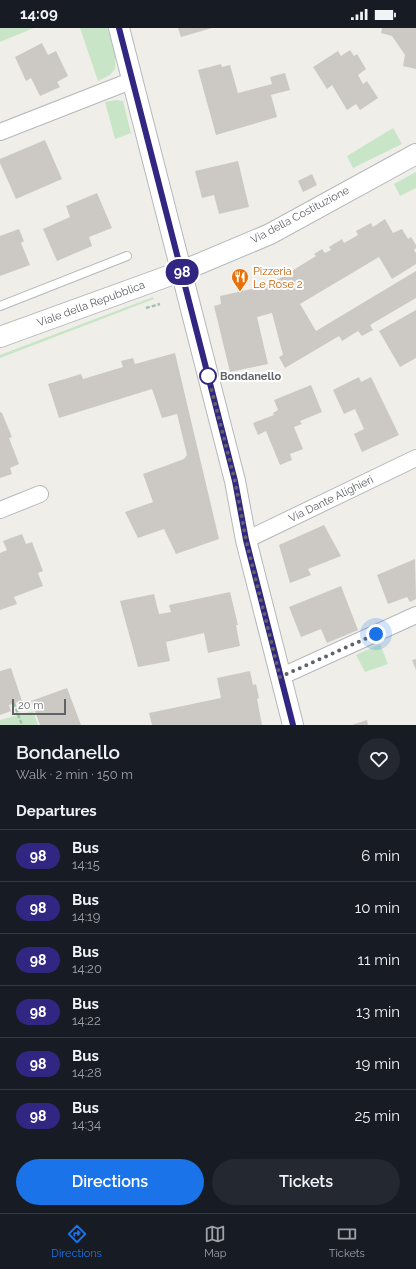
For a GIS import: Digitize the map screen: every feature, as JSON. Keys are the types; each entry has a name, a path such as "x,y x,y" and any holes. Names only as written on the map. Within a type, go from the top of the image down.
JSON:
{"street":[{"path":"119,28 235,481 246,540 293,725"},
{"path":"0,132 132,80"},
{"name":"Via della Costituzione","path":"182,271 270,234 416,154"},
{"name":"Viale della Repubblica","path":"0,338 182,271"},
{"name":"Via Dante Alighieri","path":"246,540 416,458"},
{"path":"0,510 40,494"},
{"path":"280,677 416,615"}],"lane":[{"path":"0,306 127,256"}],"path":[{"path":"146,308 160,304"},
{"path":"14,703 22,725"}],"green space":[{"path":"0,28 34,28 0,42"},
{"path":"80,28 107,28 111,38 115,53 115,69 110,75 98,81"},
{"path":"116,100 123,101 131,133 115,139 105,102"},
{"path":"393,128 402,144 353,168 347,156"},
{"path":"416,172 416,188 400,196 394,184"},
{"path":"153,297 154,299 0,358 0,355"},
{"path":"380,644 388,664 365,672 356,655"},
{"path":"33,711 38,725 0,725 0,720"}],"building":[{"path":"178,28 212,28 181,37"},
{"path":"382,28 416,28 416,69 403,66 405,55 392,36 381,33"},
{"path":"42,43 48,55 56,51 68,76 57,82 60,87 40,96 31,78 26,81 15,57"},
{"path":"350,50 354,56 357,54 366,69 358,75 363,84 367,81 378,98 360,110 356,104 347,110 332,85 327,89 313,67 338,51 341,56"},
{"path":"221,64 222,67 230,65 238,93 272,84 270,77 285,73 290,90 271,95 277,117 216,135 198,70"},
{"path":"45,140 62,179 16,199 0,163 0,159"},
{"path":"238,161 249,207 219,214 214,195 202,198 195,171"},
{"path":"312,174 317,185 303,192 298,181"},
{"path":"97,193 112,228 89,237 92,246 57,261 43,229 70,217 66,206"},
{"path":"385,219 393,233 402,229 408,239 411,237 416,245 414,250 416,253 416,264 392,279 379,257 300,304 316,331 416,271 416,298 370,325 373,330 362,336 358,331 342,341 339,336 285,368 279,357 283,355 272,313 257,317 268,364 230,372 214,306 221,304 220,296 269,285 316,256 314,254 322,249 325,253 331,250 329,247 342,239 344,243 358,235 356,231 371,223 373,227"},
{"path":"19,229 24,241 21,243 30,265 0,276 0,236"},
{"path":"416,310 416,358 400,367 379,331"},
{"path":"175,353 219,539 176,554 164,529 138,538 125,512 153,502 143,474 184,459 187,455 177,414 162,418 152,389 59,418 48,384 81,374 83,379 123,367 121,361 133,358 135,364"},
{"path":"359,377 361,382 371,377 399,435 362,452 354,434 364,429 355,409 344,414 333,390"},
{"path":"311,385 322,412 300,421 302,424 294,427 303,449 290,454 292,460 280,465 266,431 258,435 253,423 274,415 273,413 278,410 274,400"},
{"path":"0,412 2,413 12,437 9,438 19,464 10,468 12,474 0,478"},
{"path":"324,525 341,556 308,569 311,575 290,583 279,545"},
{"path":"22,534 26,544 32,542 43,571 38,573 43,586 14,597 17,604 0,610 0,553 7,550 3,541"},
{"path":"415,559 416,599 410,602 407,597 388,604 377,575"},
{"path":"341,586 358,630 327,643 321,629 301,637 289,607"},
{"path":"230,592 238,625 236,625 240,646 208,653 204,633 166,642 170,661 138,667 120,601 154,594 159,614 171,612 169,605"},
{"path":"416,659 416,670 412,660"},
{"path":"11,668 22,701 9,705 11,711 0,715 0,671"},
{"path":"250,671 253,685 256,684 262,725 152,725 149,713 221,698 217,678"},
{"path":"67,688 81,725 40,725 31,701"},
{"path":"367,720 368,725 352,725"}],"bus line":[{"name":"98","path":"119,28 235,481 246,540 293,725"}],"place":[{"name":"Pizzeria Le Rose 2","path":"240,292"},
{"name":"Bondanello","path":"208,376"}],"route":[{"path":"208,376 235,481 246,540 280,677 376,634"}]}
